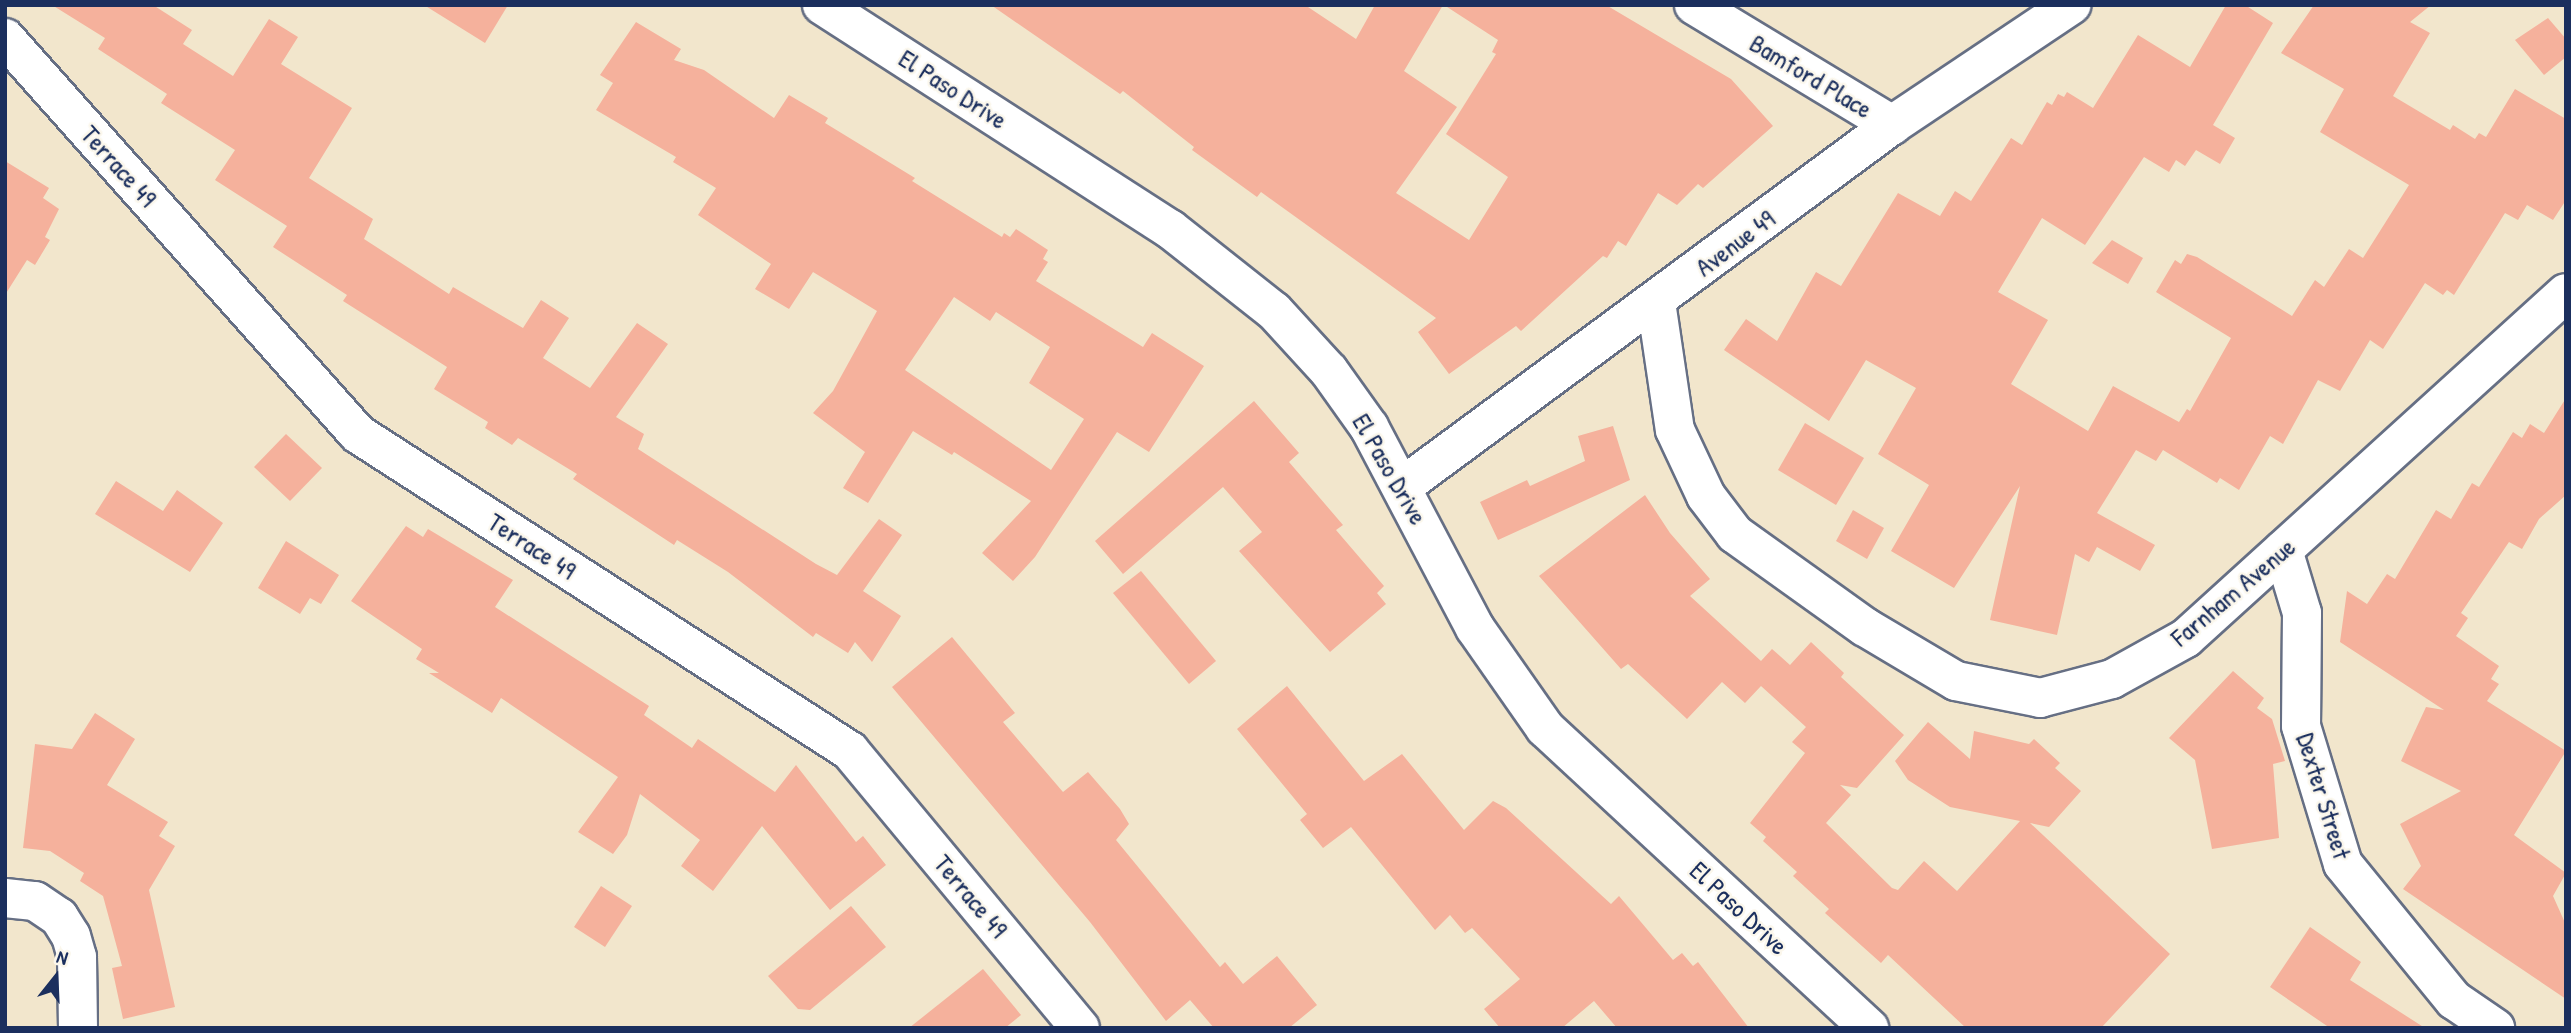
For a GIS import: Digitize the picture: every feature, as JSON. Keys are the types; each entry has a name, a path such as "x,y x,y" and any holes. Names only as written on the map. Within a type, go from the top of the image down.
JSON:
{"street":[{"name":"El Paso Drive","path":"822,5 1213,258 1274,311 1329,371 1402,486 1475,628 1545,729 1869,1028"},
{"name":"Bamford Place","path":"1694,5 1892,125"},
{"name":"Avenue 49","path":"1402,486 1656,302 1892,125 2071,5"},
{"name":"Terrace 49","path":"5,38 358,434 850,751 1080,1028"},
{"name":"Farnham Avenue","path":"1656,302 1675,430 1706,496 1735,534 1865,627 1956,681 2040,698 2112,679 2186,638 2566,293"},
{"name":"Dexter Street","path":"2283,550 2302,613 2301,726 2343,864 2454,999 2495,1028"},
{"path":"5,898 35,901 59,917 71,936 77,957 78,1028"}],"building":[{"path":"52,5 153,5 192,30 183,44 233,76 269,19 298,37 281,64 352,108 309,178 373,219 364,239 449,294 453,287 523,328 541,300 569,318 543,358 590,388 637,323 668,344 616,417 644,434 638,449 816,564 837,575 879,519 902,535 863,591 901,616 872,662 855,642 848,653 816,633 813,637 728,572 677,540 674,545 573,479 577,474 518,438 512,445 485,428 488,422 434,389 447,367 343,301 347,295 273,247 287,226 215,180 235,150 161,103 167,94 98,49 105,38"},
{"path":"424,5 508,5 485,43"},
{"path":"991,5 1305,5 1356,39 1375,5 1443,5 1404,71 1457,107 1396,193 1469,240 1508,177 1446,134 1496,54 1492,52 1498,40 1444,5 1606,5 1731,79 1773,126 1703,188 1698,184 1677,205 1658,193 1626,246 1618,241 1607,258 1603,256 1521,331 1516,326 1449,374 1418,332 1436,318 1261,192 1257,197 1192,150 1194,147 1123,91 1120,94"},
{"path":"2226,5 2245,5 2273,23 2213,125 2235,138 2220,164 2196,150 2185,166 2176,160 2169,172 2144,157 2085,245 2042,218 1998,292 2048,320 2011,384 2088,431 2113,386 2179,422 2187,409 2190,411 2231,338 2156,292 2175,260 2181,264 2187,254 2197,257 2292,316 2315,280 2324,287 2349,249 2363,258 2409,185 2320,132 2344,89 2281,53 2314,5 2431,5 2410,22 2430,33 2393,96 2450,130 2453,125 2475,139 2479,133 2486,137 2515,89 2566,119 2566,200 2553,220 2527,205 2518,220 2505,213 2454,295 2447,290 2443,295 2425,283 2383,349 2370,340 2340,391 2318,380 2283,444 2270,436 2239,490 2220,478 2217,483 2163,450 2156,461 2136,450 2097,513 2155,545 2140,571 2097,547 2089,562 2075,554 2057,635 1990,620 2020,486 1954,588 1891,551 1929,485 1878,454 1916,388 1866,360 1829,421 1724,350 1746,319 1777,341 1816,272 1841,286 1898,193 1940,216 1955,191 1971,201 2011,138 2022,145 2047,102 2052,105 2058,94 2064,97 2067,92 2093,108 2138,35 2190,67"},
{"path":"2548,18 2566,39 2566,57 2544,75 2515,40"},
{"path":"636,22 681,49 674,60 704,70 774,118 789,95 828,118 825,123 915,178 912,181 1002,237 1004,233 1010,237 1016,229 1048,250 1043,259 1048,262 1036,281 1143,347 1152,333 1204,366 1149,452 1117,432 1035,557 1013,581 982,553 1031,501 954,452 952,455 913,431 868,503 843,488 865,452 813,413 833,391 877,311 813,272 789,309 755,289 771,264 698,215 716,188 673,162 676,157 596,110 613,83 600,75","holes":["954,297 990,321 996,312 1050,347 1029,383 1084,419 1051,470 905,370"]},
{"path":"5,161 49,188 43,198 59,209 45,237 50,240 35,265 27,260 5,295"},
{"path":"2112,240 2143,258 2128,284 2092,263"},
{"path":"2566,398 2566,495 2539,519 2522,549 2509,542 2461,613 2468,618 2456,636 2499,666 2491,679 2499,684 2487,701 2566,751 2514,835 2566,873 2553,896 2566,925 2566,999 2403,889 2421,866 2400,824 2461,791 2401,761 2426,707 2444,710 2340,642 2347,591 2367,604 2387,574 2395,579 2436,510 2451,519 2472,483 2479,487 2513,432 2522,438 2530,424 2544,433"},
{"path":"1254,401 1299,453 1289,462 1343,525 1336,530 1384,586 1377,593 1386,604 1330,652 1239,551 1262,532 1223,487 1123,574 1095,541"},
{"path":"1805,423 1864,458 1836,505 1778,470"},
{"path":"1613,426 1630,480 1498,540 1480,502 1527,480 1530,486 1585,461 1578,436"},
{"path":"286,434 322,468 290,501 254,467"},
{"path":"116,481 163,511 177,490 223,523 190,572 95,514"},
{"path":"1645,495 1670,533 1710,579 1690,596 1761,661 1772,649 1790,665 1811,642 1844,673 1841,677 1904,735 1857,788 1840,785 1851,795 1826,823 1892,888 1898,890 1924,861 1957,891 2020,821 1950,807 1908,780 1895,761 1928,722 1970,759 1974,731 2029,744 2034,739 2060,763 2055,768 2081,791 2049,827 2030,823 2170,954 2101,1028 1966,1028 1888,955 1881,963 1825,913 1829,909 1793,876 1797,872 1763,841 1766,837 1750,823 1805,753 1792,742 1806,727 1761,686 1745,703 1722,682 1687,719 1628,664 1621,669 1539,576"},
{"path":"1853,510 1884,528 1867,559 1836,541"},
{"path":"406,526 423,537 428,529 513,580 495,607 649,706 644,715 692,748 698,739 775,792 796,765 856,842 863,836 886,865 830,910 762,826 713,891 681,866 700,840 640,794 627,835 613,854 578,832 618,777 501,698 492,713 429,673 439,673 416,659 422,649 351,601"},
{"path":"286,541 339,575 321,604 310,598 300,614 258,588"},
{"path":"1141,571 1216,661 1189,684 1113,593"},
{"path":"952,637 1015,713 1003,722 1063,792 1088,772 1120,809 1129,824 1116,840 1220,967 1225,962 1243,984 1277,956 1317,1005 1289,1028 1214,1028 1190,1000 1166,1021 1090,922 892,687"},
{"path":"2233,671 2264,698 2257,708 2272,719 2285,761 2273,764 2279,838 2212,849 2195,760 2169,738"},
{"path":"1287,686 1364,781 1402,754 1464,830 1493,801 1506,808 1611,904 1619,896 1673,960 1682,953 1693,966 1698,962 1749,1028 1617,1028 1594,1001 1562,1028 1500,1028 1484,1009 1520,979 1472,928 1465,933 1450,915 1435,930 1351,827 1323,848 1300,820 1307,814 1237,729"},
{"path":"95,713 135,739 107,785 168,822 159,836 175,846 149,890 175,1007 123,1019 112,968 122,966 103,896 80,881 84,873 50,851 23,848 35,744 72,749"},
{"path":"601,886 632,906 605,947 574,927"},
{"path":"851,906 886,947 810,1010 798,1009 768,976"},
{"path":"2310,927 2361,962 2350,980 2425,1028 2330,1028 2270,987"},
{"path":"983,969 1021,1015 1005,1028 909,1028"}]}
